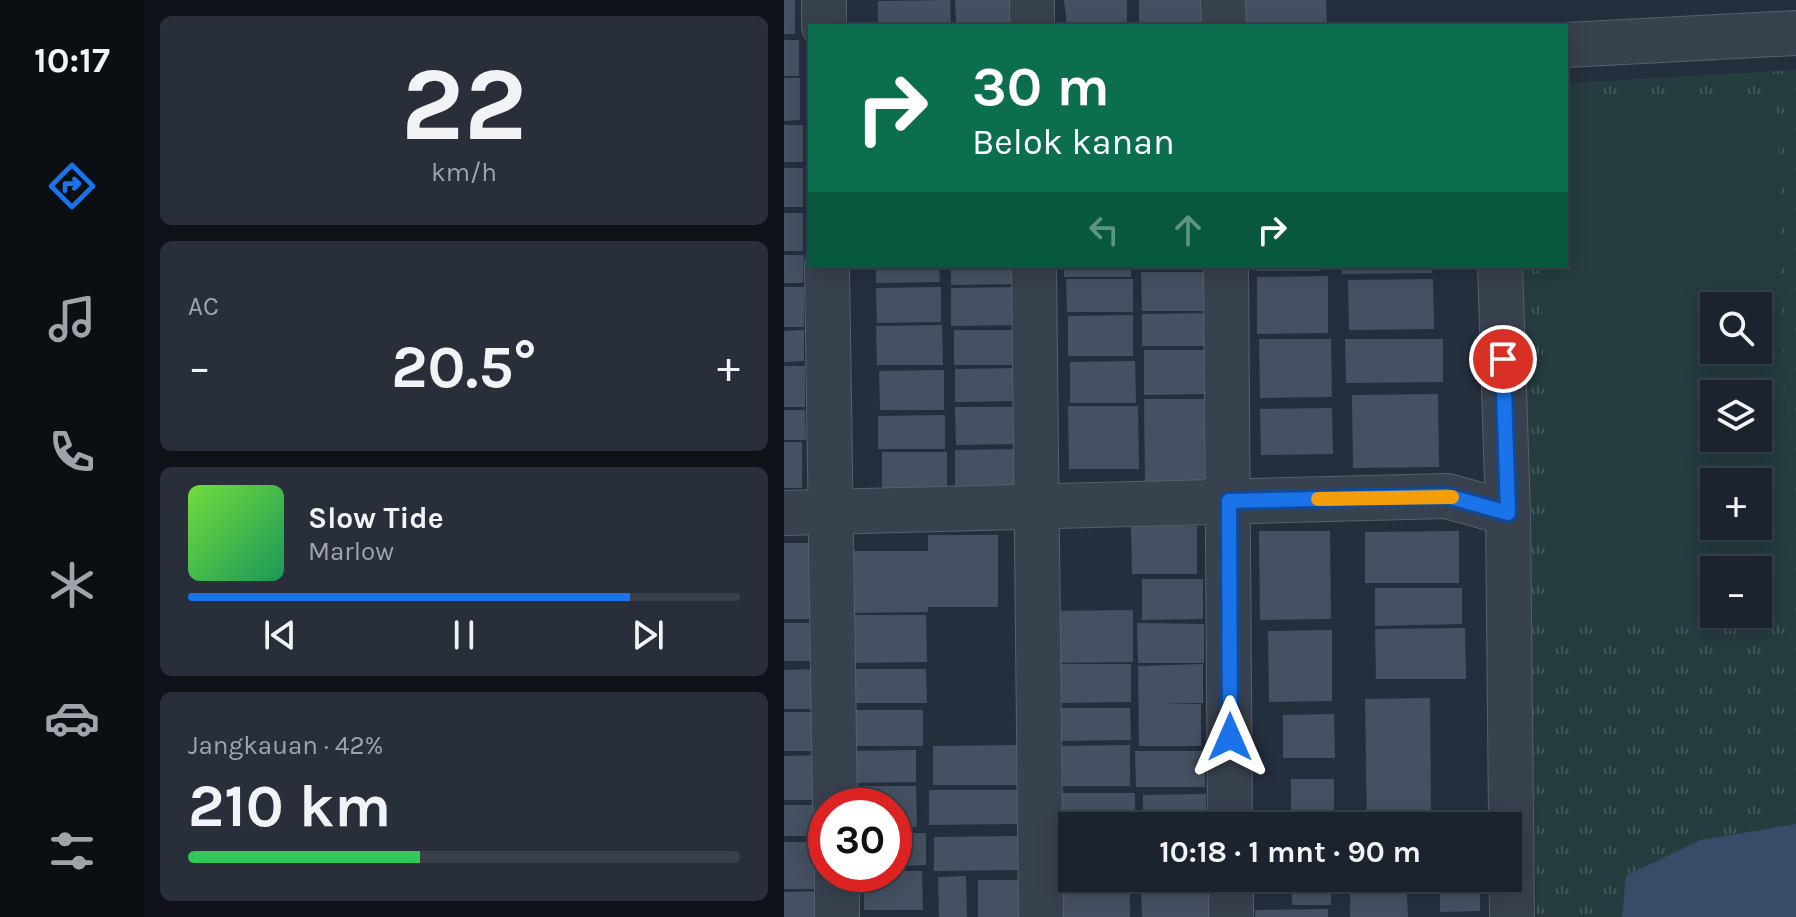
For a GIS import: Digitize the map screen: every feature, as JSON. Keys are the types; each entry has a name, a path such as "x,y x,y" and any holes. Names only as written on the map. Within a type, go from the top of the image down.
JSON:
{"street":[{"path":"824,0 824,24"},
{"path":"1032,0 1032,24"},
{"path":"1223,0 1224,24"},
{"path":"1568,45 1796,33"},
{"path":"827,268 835,788"},
{"path":"1034,268 1041,917"},
{"path":"1226,268 1230,812"},
{"path":"1500,268 1508,513 1512,917"},
{"path":"784,513 1447,496 1508,513"},
{"path":"837,892 837,917"},
{"path":"1231,892 1231,917"}],"green space":[{"path":"1796,70 1796,917 1537,917 1517,268 1568,268 1568,83"},
{"path":"1777,102 1790,613 1772,614 1772,556 1700,556 1700,615 1550,618 1541,268 1568,268 1568,106"}],"water":[{"path":"1796,824 1796,917 1622,917 1626,876 1700,840"}],"building":[{"path":"784,0 795,0 795,34 784,34"},
{"path":"950,0 951,24 878,24 878,1"},
{"path":"955,0 1014,0 1014,23 956,23"},
{"path":"1064,0 1127,0 1127,23 1067,24"},
{"path":"1139,0 1209,0 1209,23 1139,24"},
{"path":"1240,0 1326,0 1327,24 1241,24"},
{"path":"784,40 799,40 799,76 784,76"},
{"path":"784,78 800,78 800,120 784,121"},
{"path":"784,125 803,125 803,162 784,162"},
{"path":"784,168 803,168 803,207 784,207"},
{"path":"784,213 803,213 803,251 784,251"},
{"path":"784,255 804,255 803,283 784,283"},
{"path":"876,268 939,268 940,282 876,283"},
{"path":"951,268 1025,268 1025,284 951,285"},
{"path":"1064,268 1131,268 1131,277 1064,277"},
{"path":"1256,268 1320,268 1320,271 1256,271"},
{"path":"1341,268 1432,268 1432,273 1342,274"},
{"path":"1141,272 1207,272 1208,311 1142,311"},
{"path":"1328,276 1328,333 1257,334 1257,277"},
{"path":"1066,279 1133,279 1133,312 1067,312"},
{"path":"1433,279 1434,329 1349,330 1348,280"},
{"path":"784,287 804,287 804,327 784,327"},
{"path":"941,287 941,322 877,323 876,288"},
{"path":"1026,287 1027,325 951,326 951,288"},
{"path":"1214,313 1214,346 1142,346 1142,314"},
{"path":"1133,315 1133,356 1068,356 1068,316"},
{"path":"942,325 943,365 877,365 876,326"},
{"path":"804,330 804,361 784,362 784,331"},
{"path":"954,330 1026,330 1027,365 954,365"},
{"path":"1259,339 1331,339 1332,397 1260,398"},
{"path":"1345,339 1443,339 1443,382 1346,383"},
{"path":"1144,350 1212,350 1213,394 1144,395"},
{"path":"1135,361 1136,403 1070,403 1070,362"},
{"path":"784,366 805,366 805,407 784,407"},
{"path":"1025,368 1026,401 955,402 955,369"},
{"path":"944,370 944,410 880,410 879,371"},
{"path":"1438,394 1439,467 1353,468 1352,395"},
{"path":"1144,399 1211,399 1212,482 1145,483"},
{"path":"1068,406 1138,406 1139,469 1069,469"},
{"path":"955,407 1022,407 1022,444 956,445"},
{"path":"1332,408 1333,454 1261,455 1260,409"},
{"path":"784,410 805,410 806,440 784,440"},
{"path":"945,415 945,449 878,449 878,416"},
{"path":"784,442 802,442 802,488 784,488"},
{"path":"1022,449 1022,487 955,487 955,450"},
{"path":"882,452 947,452 947,487 882,488"},
{"path":"1131,526 1197,526 1197,574 1132,574"},
{"path":"1259,531 1330,531 1331,619 1260,620"},
{"path":"1459,531 1459,583 1365,583 1365,532"},
{"path":"928,535 998,535 998,607 928,607 928,612 842,613 842,551 928,551"},
{"path":"784,543 813,543 814,619 784,619"},
{"path":"1142,579 1203,579 1203,619 1142,620"},
{"path":"1375,588 1462,588 1462,624 1375,626"},
{"path":"1133,610 1133,662 1046,663 1045,611"},
{"path":"849,615 926,615 927,662 850,663"},
{"path":"784,623 817,623 818,661 784,661"},
{"path":"1137,623 1204,624 1204,663 1138,663"},
{"path":"1465,628 1466,679 1376,679 1375,629"},
{"path":"1332,630 1332,701 1269,702 1268,631"},
{"path":"1056,664 1131,664 1131,702 1057,703"},
{"path":"1203,664 1203,703 1159,703 1201,704 1201,746 1139,746 1138,666"},
{"path":"818,669 817,709 784,709 784,670"},
{"path":"847,669 926,669 927,703 847,703"},
{"path":"1430,698 1431,812 1367,812 1365,699"},
{"path":"1057,708 1130,708 1131,740 1057,741"},
{"path":"851,710 923,710 923,746 852,746"},
{"path":"784,712 820,712 821,751 784,751"},
{"path":"1334,714 1335,758 1283,758 1283,715"},
{"path":"1018,745 1019,785 933,785 933,746"},
{"path":"1130,745 1130,786 1058,786 1058,746"},
{"path":"916,750 916,782 854,783 854,751"},
{"path":"1135,751 1205,751 1205,787 1136,787"},
{"path":"819,755 819,788 808,788 808,800 784,800 784,756"},
{"path":"1291,779 1334,779 1334,812 1291,812"},
{"path":"916,786 917,827 912,827 912,788 859,788"},
{"path":"929,790 1020,790 1020,824 929,825"},
{"path":"1059,793 1135,793 1135,812 1059,812"},
{"path":"1206,794 1206,812 1143,812 1143,795"},
{"path":"784,805 808,805 808,836 784,836"},
{"path":"912,833 926,833 926,865 912,865"},
{"path":"1024,836 1025,870 934,871 934,837"},
{"path":"784,842 808,842 808,889 784,889"},
{"path":"912,871 922,871 923,910 864,910 864,892 912,892"},
{"path":"966,876 967,917 939,917 938,877"},
{"path":"978,880 1035,880 1035,917 978,917"},
{"path":"784,892 830,892 830,917 784,917"},
{"path":"1063,892 1130,892 1130,917 1063,917"},
{"path":"1141,892 1208,892 1208,917 1142,917"},
{"path":"1292,892 1331,892 1331,905 1292,905"},
{"path":"1350,892 1407,892 1408,917 1350,917"},
{"path":"1440,892 1480,892 1480,911 1440,912"},
{"path":"1328,909 1328,917 1255,917 1255,910"}],"slow traffic":[{"path":"1318,499 1452,497"}],"route":[{"path":"1230,737 1229,501 1447,496 1508,513 1503,359"}]}
